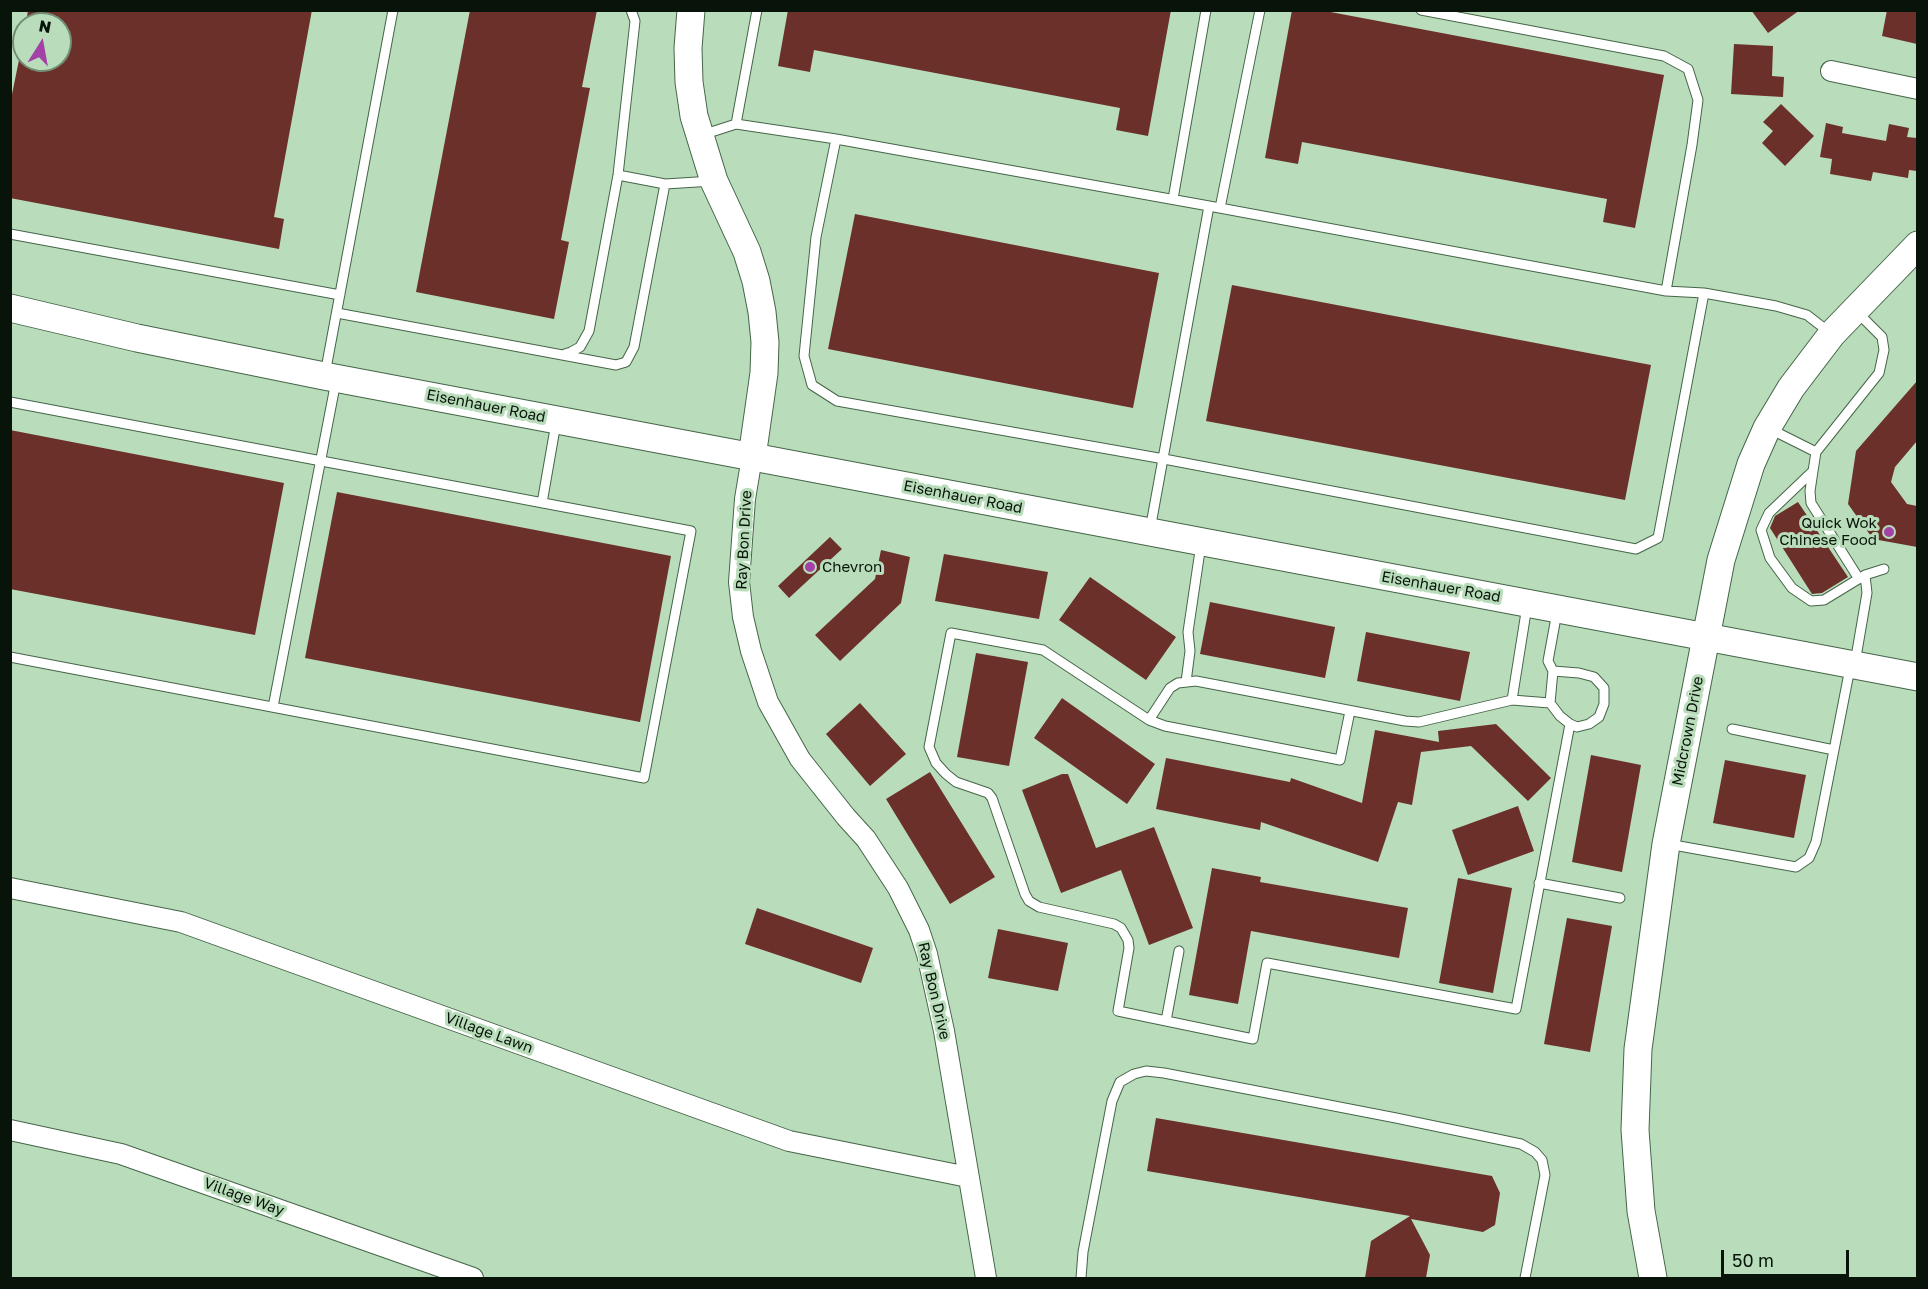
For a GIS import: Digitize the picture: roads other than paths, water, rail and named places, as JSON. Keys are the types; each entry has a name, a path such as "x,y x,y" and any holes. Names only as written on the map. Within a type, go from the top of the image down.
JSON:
{"main road":[{"name":"Ray Bon Drive","path":"692,10 688,48 689,82 694,116 714,181 747,252 762,312 765,342 764,373 753,457"},
{"name":"Midcrown Drive","path":"1653,1278 1641,1211 1635,1130 1638,1049 1666,844 1721,560 1741,490 1767,428 1791,388 1832,334 1917,245"},
{"name":"Eisenhauer Road","path":"10,308 137,338 330,377 1917,677"}],"street":[{"path":"1831,71 1917,88"},
{"name":"Ray Bon Drive","path":"753,457 745,499 739,582 743,617 751,651 768,702 800,759 866,839 898,888 919,930 927,954 944,1031 986,1278"},
{"name":"Village Lawn","path":"10,888 181,922 789,1141 968,1177"},
{"name":"Village Way","path":"10,1130 121,1154 473,1278"}],"lane":[{"path":"273,707 320,461 337,313 393,10"},
{"path":"554,353 571,352 580,347 589,331 618,174 635,21 631,10"},
{"path":"736,124 757,10"},
{"path":"1173,199 1206,10"},
{"path":"1220,208 1260,10"},
{"path":"1421,10 1664,56 1688,69 1698,100 1666,291"},
{"path":"699,136 736,124 836,139 1666,291 1704,293 1776,306 1806,315 1832,334"},
{"path":"836,139 816,237 804,356 812,385 837,400 1164,459 1636,549 1658,538 1704,293"},
{"path":"618,174 665,184 714,181"},
{"path":"337,313 616,364 626,362 634,347 665,184"},
{"path":"1150,532 1209,206"},
{"path":"10,234 340,295"},
{"path":"1666,844 1796,867 1809,858 1816,842 1867,593 1862,577 1811,503 1816,452 1879,373 1884,350 1882,337 1855,309"},
{"path":"10,402 691,531 644,778 10,657"},
{"path":"542,503 557,419"},
{"path":"1767,428 1816,452"},
{"path":"1813,471 1769,513 1761,530 1770,558 1792,588 1811,601 1824,600 1862,577 1884,569"},
{"path":"1186,682 1190,651 1188,632 1202,542"},
{"path":"1512,700 1528,603"},
{"path":"1553,671 1594,677 1604,688 1604,704 1599,717 1589,724 1577,727 1560,716 1550,703 1553,671 1548,661 1557,609"},
{"path":"1350,711 1340,760 1166,726 1149,720 1043,650 951,633 930,747 936,763 946,774 956,782 988,793 992,798 1029,901 1039,907 1114,924 1122,928 1129,948 1118,1011 1253,1039 1268,963 1516,1009 1570,724"},
{"path":"1149,720 1170,688 1178,683 1196,681 1419,722 1512,700 1550,703"},
{"path":"1732,729 1834,750"},
{"path":"1539,882 1620,898"},
{"path":"1166,1021 1179,951"},
{"path":"1081,1278 1083,1252 1112,1101 1120,1082 1134,1074 1146,1071 1521,1144 1535,1152 1542,1160 1545,1175 1526,1278"}],"place":[{"name":"Quick Wok Chinese Food","path":"1889,532"},
{"name":"Chevron","path":"810,567"}]}
